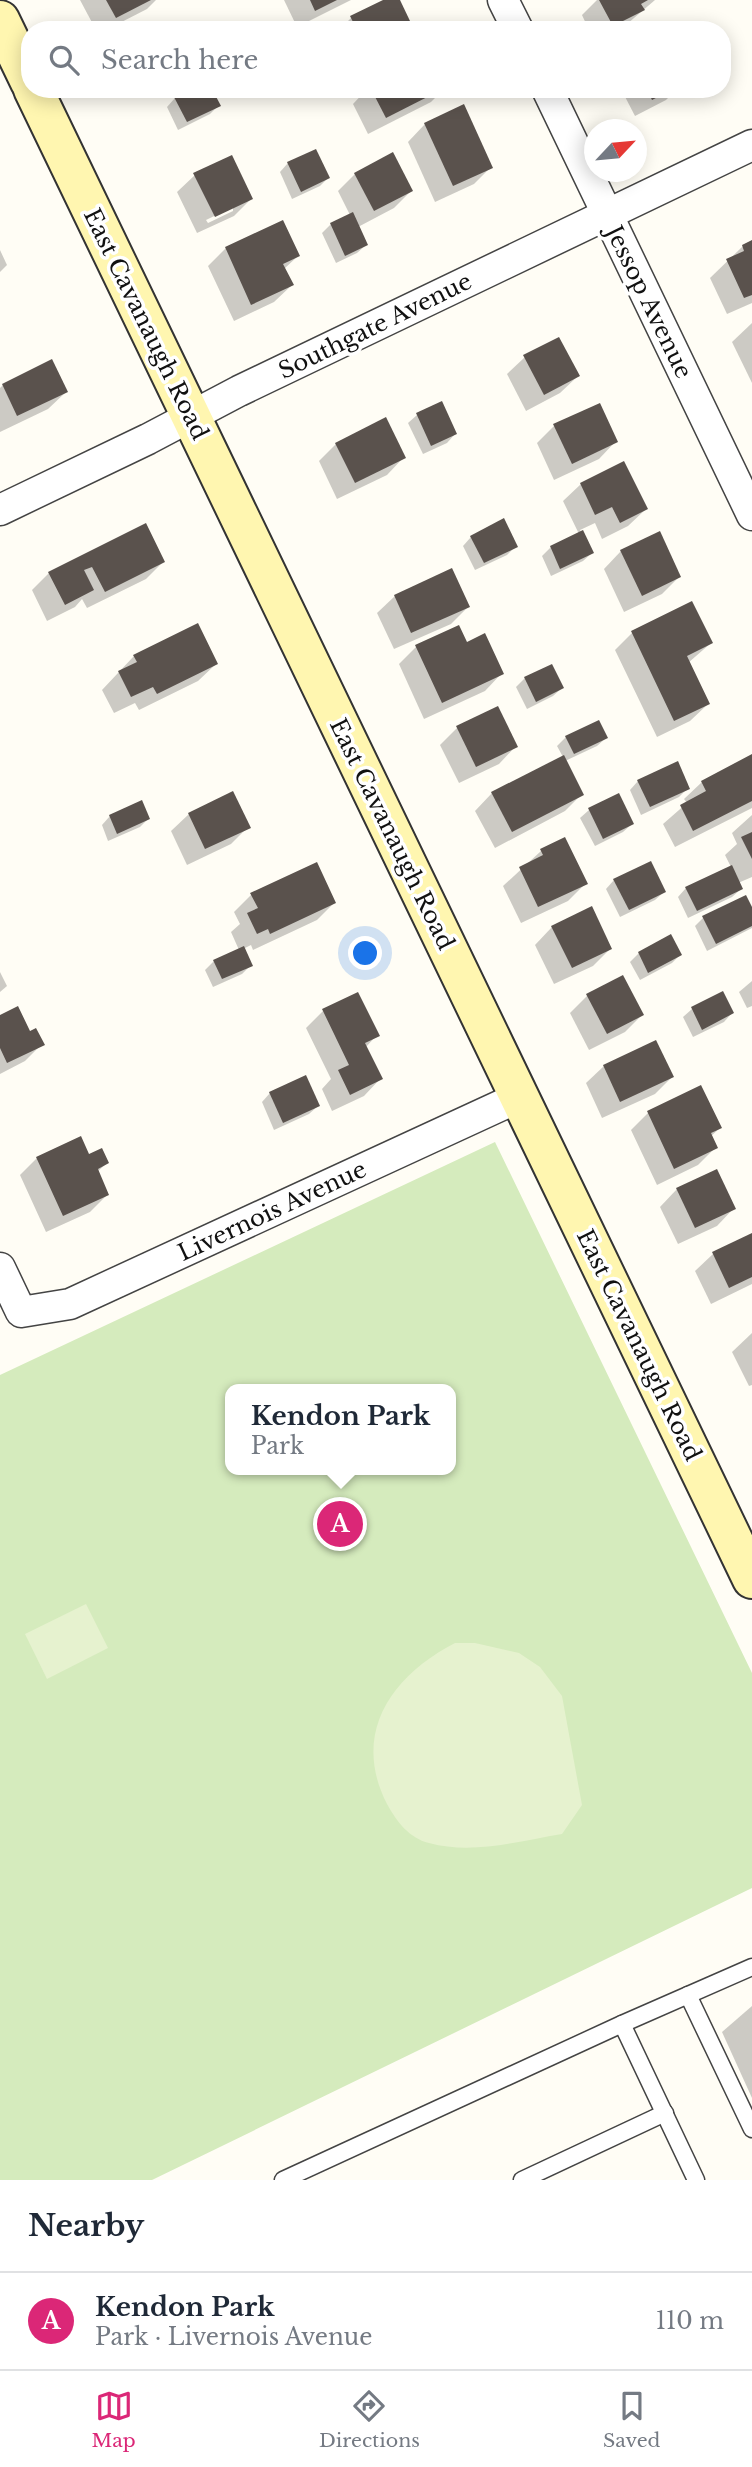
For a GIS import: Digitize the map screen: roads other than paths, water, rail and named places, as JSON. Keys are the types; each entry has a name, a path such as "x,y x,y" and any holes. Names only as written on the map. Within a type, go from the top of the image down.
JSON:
{"street":[{"path":"503,0 514,21"},
{"path":"0,20 21,63"},
{"name":"East Cavanaugh Road","path":"37,98 752,1579"},
{"name":"Jessop Avenue","path":"551,98 752,515"},
{"name":"Southgate Avenue","path":"0,510 752,145"},
{"name":"Livernois Avenue","path":"0,1268 21,1312 70,1304 519,1097"}],"lane":[{"path":"293,2178 622,2024 752,1967"},
{"path":"688,1994 752,2129"},
{"path":"622,2024 696,2180"},
{"path":"522,2180 664,2113"}],"place":[{"name":"Kendon Park","path":"340,1524"}]}
